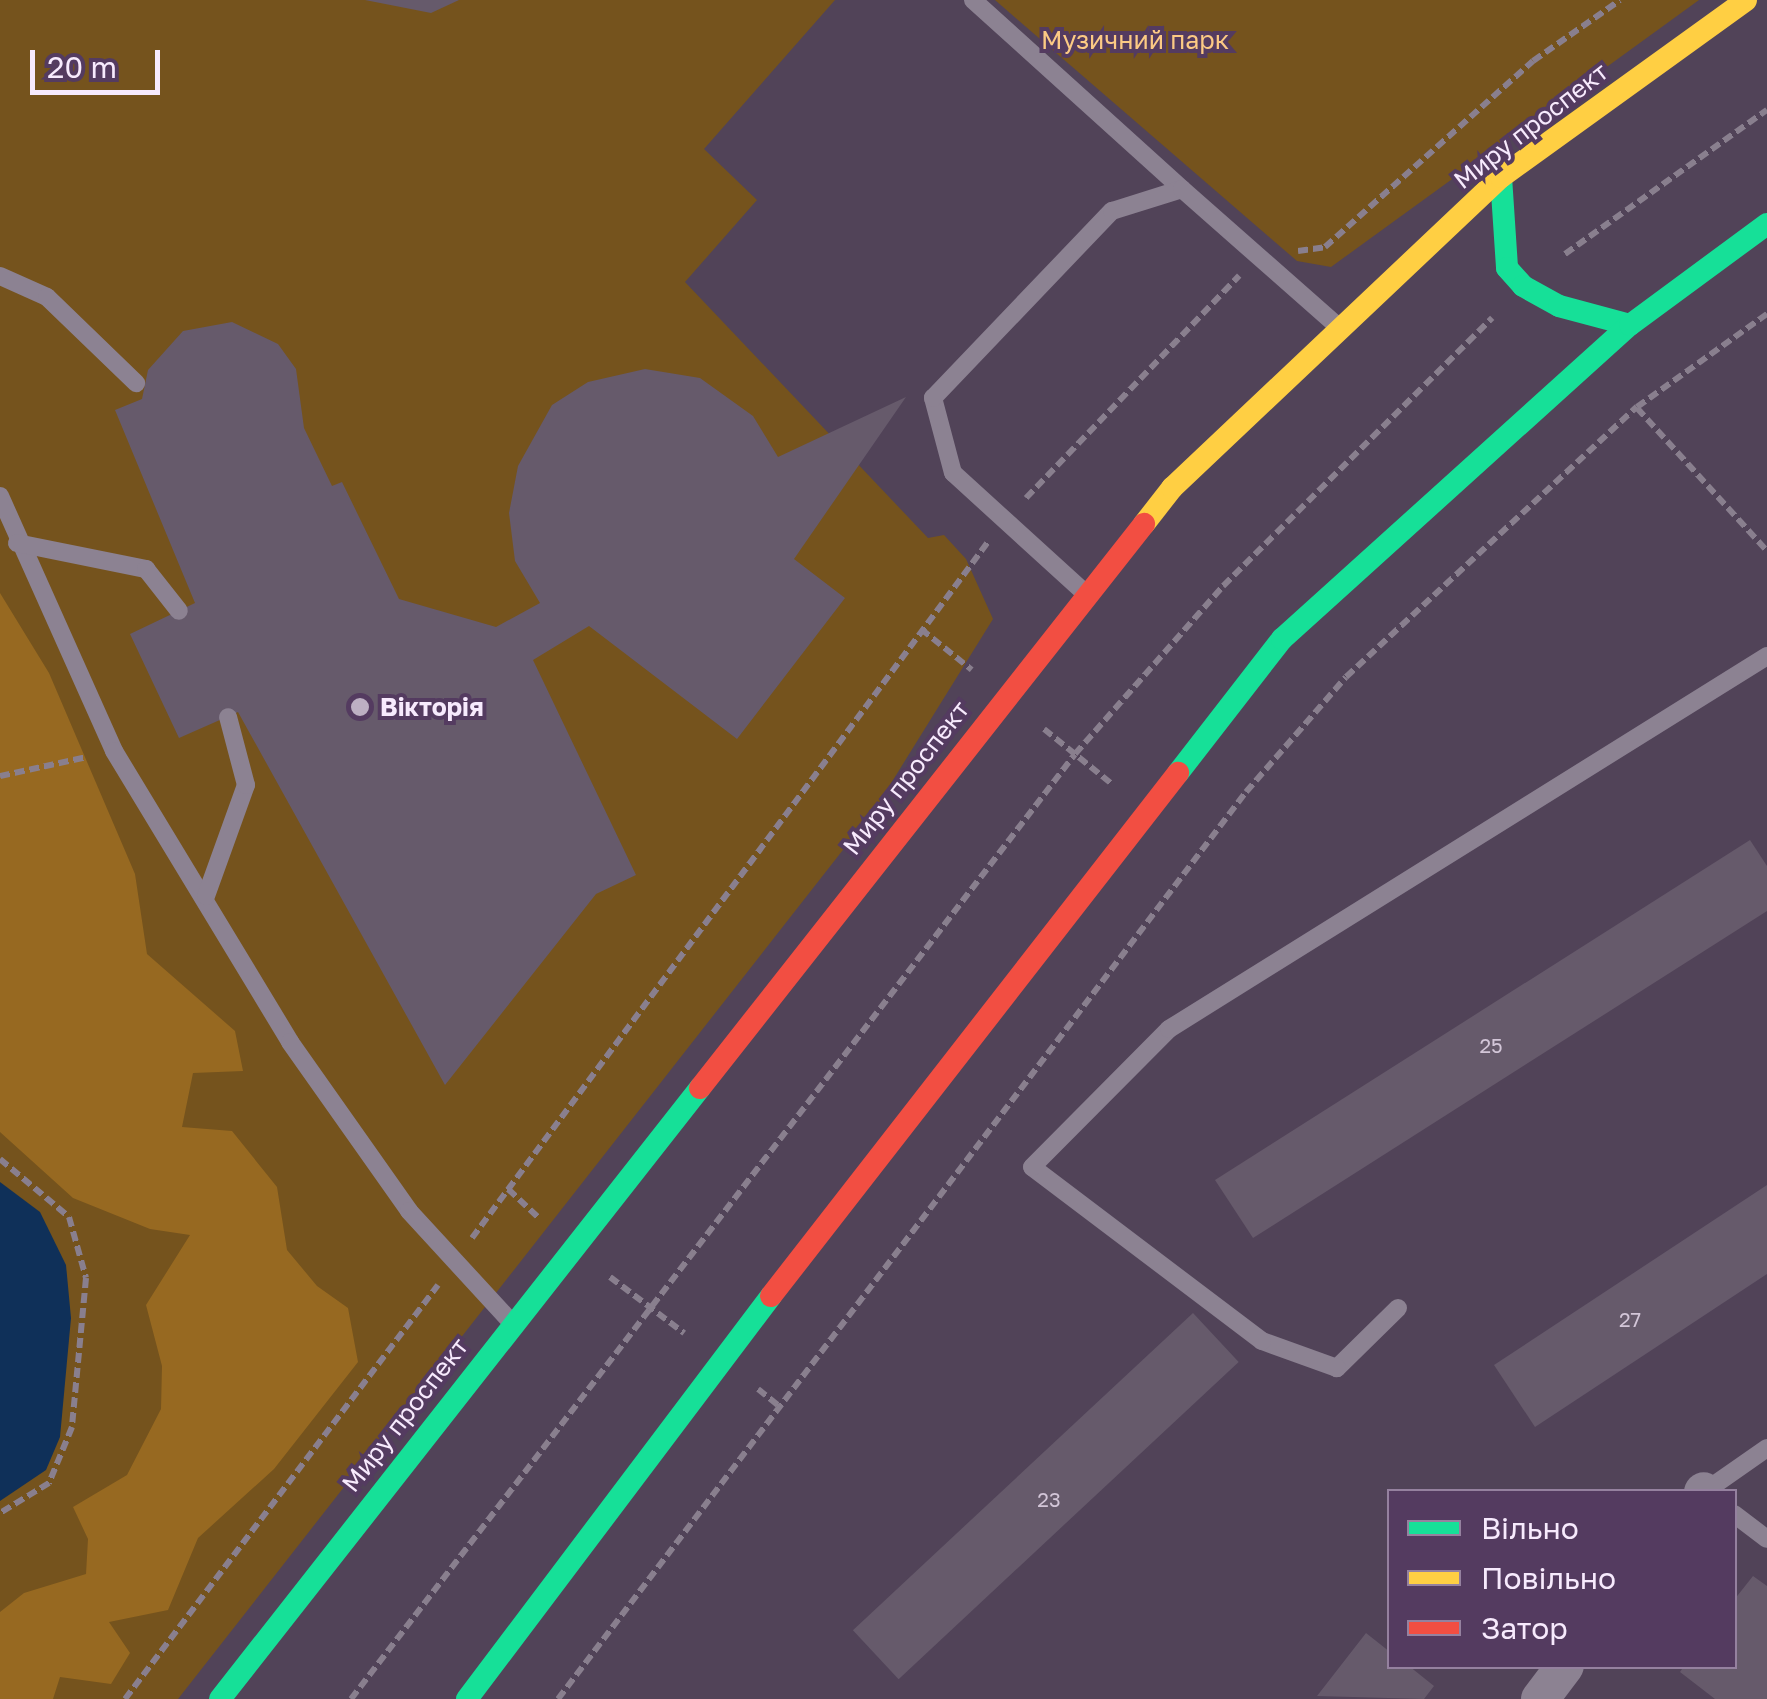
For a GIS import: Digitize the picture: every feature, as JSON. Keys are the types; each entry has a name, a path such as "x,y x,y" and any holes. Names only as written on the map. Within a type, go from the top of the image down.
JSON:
{"main road":[{"name":"Миру проспект","path":"220,1699 512,1322 1172,488 1501,177 1746,0"},
{"path":"1501,177 1507,268 1523,286 1559,306 1630,325"},
{"path":"467,1699 723,1361 1282,639 1630,325 1767,224"}],"street":[{"path":"1540,1699 1564,1669"}],"lane":[{"path":"973,0 1256,258 1340,329"},
{"path":"1087,595 953,473 933,398 1112,211 1182,189"},
{"path":"0,276 47,297 136,383"},
{"path":"0,496 17,543 114,751 206,896 290,1042 453,1264 512,1322"},
{"path":"17,543 146,570 179,611"},
{"path":"1398,1308 1337,1368 1262,1341 1032,1167 1169,1029 1767,656"},
{"path":"206,896 246,784 228,716"},
{"path":"1707,1489 1767,1448"},
{"path":"1737,1516 1767,1539"}],"path":[{"path":"126,1699 1004,521 1256,258 1324,246 1533,60 1620,0"},
{"path":"352,1699 1075,754 1223,586 1523,286 1767,110"},
{"path":"558,1699 1199,854 1346,677 1637,407 1767,314"},
{"path":"1637,407 1767,551"},
{"path":"921,629 1199,854"},
{"path":"0,776 114,751"},
{"path":"0,1158 69,1217 86,1278 72,1427 49,1484 0,1513"},
{"path":"508,1189 571,1248 780,1407"}],"green space":[{"path":"0,0 835,0 704,149 757,200 685,282 928,538 944,535 966,559 993,619 875,809 178,1699 0,1699"},
{"name":"Музичний парк","path":"995,0 1699,0 1331,267 1297,261"}],"shaded area":[{"path":"0,593 49,673 135,874 147,954 235,1031 243,1071 193,1073 182,1127 232,1131 277,1187 287,1250 317,1286 348,1308 358,1362 274,1469 198,1538 168,1610 109,1622 130,1653 111,1684 60,1677 53,1699 0,1699 0,1612 24,1593 86,1574 88,1539 73,1507 127,1475 161,1409 162,1366 146,1305 190,1235 150,1229 73,1198 0,1132"}],"water":[{"path":"0,1182 40,1212 66,1265 71,1318 60,1437 46,1470 0,1501"}],"building":[{"path":"365,0 459,0 431,13"},
{"name":"Вікторія","path":"232,322 278,344 296,369 304,428 332,486 342,482 399,599 496,627 540,603 515,561 509,513 518,466 552,405 588,382 645,369 700,378 753,416 778,457 906,397 794,559 845,598 737,739 589,626 533,660 636,875 596,894 445,1085 238,712 179,738 130,634 195,603 115,410 142,399 148,370 183,331"},
{"path":"1750,840 1767,866 1767,911 1253,1238 1215,1180"},
{"path":"1767,1185 1767,1274 1535,1427 1494,1365"},
{"path":"1193,1313 1239,1362 899,1679 853,1630"},
{"path":"1753,1576 1767,1586 1767,1699 1715,1699 1680,1672 1737,1669 1737,1596"},
{"path":"1366,1633 1387,1650 1387,1669 1413,1669 1434,1686 1424,1699 1317,1696"}],"traffic: fast":[{"path":"1501,177 1507,268 1523,286 1559,306 1630,325"},
{"path":"1178,773 1282,639 1630,325 1767,224"},
{"path":"220,1699 700,1088"},
{"path":"467,1699 771,1296"}],"traffic: slow":[{"path":"1144,524 1172,488 1501,177 1746,0"}],"traffic: jam":[{"path":"700,1088 1144,524"},
{"path":"771,1296 1178,773"}],"place":[{"name":"Вікторія","path":"360,707"}]}
